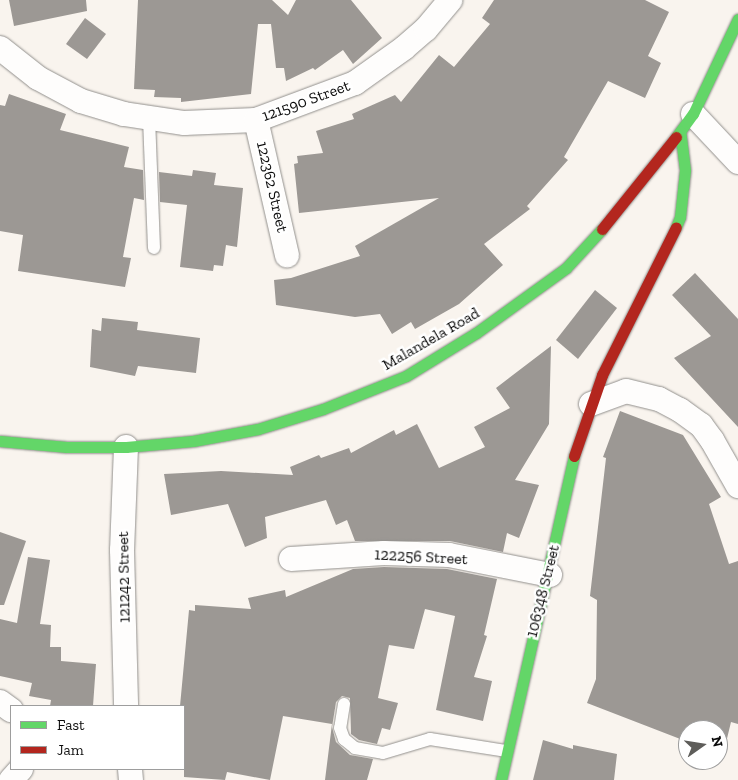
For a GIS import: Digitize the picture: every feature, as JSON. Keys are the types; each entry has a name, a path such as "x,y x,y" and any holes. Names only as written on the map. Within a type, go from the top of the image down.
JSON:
{"main road":[{"name":"Malandela Road","path":"0,441 67,447 126,447 193,441 258,429 323,409 406,376 476,333 566,268 626,203 686,122 738,20"},
{"name":"106348 Street","path":"501,780 530,643 550,575 565,494 591,404 602,375 661,262 680,217 685,170 686,122"}],"street":[{"name":"121590 Street","path":"0,48 38,78 81,101 124,114 184,123 256,120 355,83 404,48 426,29 450,0"},
{"name":"122362 Street","path":"256,120 287,254"},
{"path":"686,122 738,162"},
{"path":"591,404 626,391 659,398 701,425 712,440 738,486"},
{"name":"121242 Street","path":"126,447 122,550 126,705"},
{"name":"122256 Street","path":"292,559 384,553 449,556 550,575"},
{"path":"11,780 20,770"}],"lane":[{"path":"149,118 154,248"},
{"path":"344,704 340,728 344,739 360,749 383,753 430,738 507,751"}],"building":[{"path":"9,0 86,0 87,11 14,26"},
{"path":"138,0 272,0 288,15 296,0 351,0 382,38 353,64 343,50 315,70 313,68 286,81 284,68 276,68 271,24 258,24 251,94 181,102 181,98 154,97 155,90 134,89"},
{"path":"494,0 645,0 669,12 648,56 661,63 645,98 608,81 564,157 568,160 527,206 530,209 484,244 503,265 459,304 415,329 411,322 392,334 380,314 355,317 276,305 274,280 291,278 360,256 355,246 439,198 299,213 294,164 298,163 297,156 323,153 316,131 354,119 352,114 395,95 401,102 439,55 454,67 490,24 482,18"},
{"path":"85,18 106,34 87,59 66,44"},
{"path":"9,94 66,114 60,130 129,147 124,167 143,170 144,200 134,198 123,257 131,258 125,287 18,271 23,235 0,231 0,105 5,106"},
{"path":"193,170 216,173 214,185 243,188 237,247 226,245 223,266 214,265 213,271 180,267 187,205 160,202 159,172 192,176"},
{"path":"695,273 738,319 738,427 674,358 711,336 672,295"},
{"path":"595,290 617,308 578,359 556,340"},
{"path":"102,318 138,322 137,330 200,338 196,373 138,366 135,376 90,367 92,329 101,331"},
{"path":"551,346 549,424 515,480 539,485 519,538 507,533 503,552 450,541 355,541 347,520 336,525 326,500 265,517 267,538 245,547 228,504 171,515 164,474 221,471 293,475 290,467 319,455 321,458 349,448 351,453 394,430 396,435 417,424 439,468 485,447 474,427 510,408 496,388"},
{"path":"620,411 683,435 721,497 709,504 729,564 738,561 738,724 731,722 728,734 728,720 678,720 678,738 587,703 596,679 597,600 590,596 606,458 603,457"},
{"path":"0,532 26,541 4,605 0,605"},
{"path":"28,557 50,560 40,624 51,625 50,647 61,647 61,661 96,664 93,705 50,705 51,700 29,696 32,683 0,676 0,619 17,623"},
{"path":"384,567 447,569 497,579 484,635 487,636 474,677 492,681 483,721 436,710 455,616 425,609 414,649 389,645 378,698 398,703 390,730 382,728 377,744 359,740 351,734 350,698 342,696 336,702 332,727 336,742 350,755 373,759 367,780 325,780 332,724 283,716 270,780 227,772 225,780 184,777 185,705 180,705 189,610 195,611 195,605 251,609 248,598 285,590 286,597 353,569"},
{"path":"543,740 573,749 573,745 617,754 614,780 533,780"}],"traffic: fast":[{"path":"676,137 693,114 738,19"},
{"path":"676,227 680,217 685,170 680,131"},
{"path":"0,441 67,447 126,447 193,441 258,429 323,409 406,376 476,333 566,268 602,229"},
{"path":"501,780 574,456"}],"traffic: jam":[{"path":"602,229 676,137"},
{"path":"574,456 602,375 676,227"}]}
